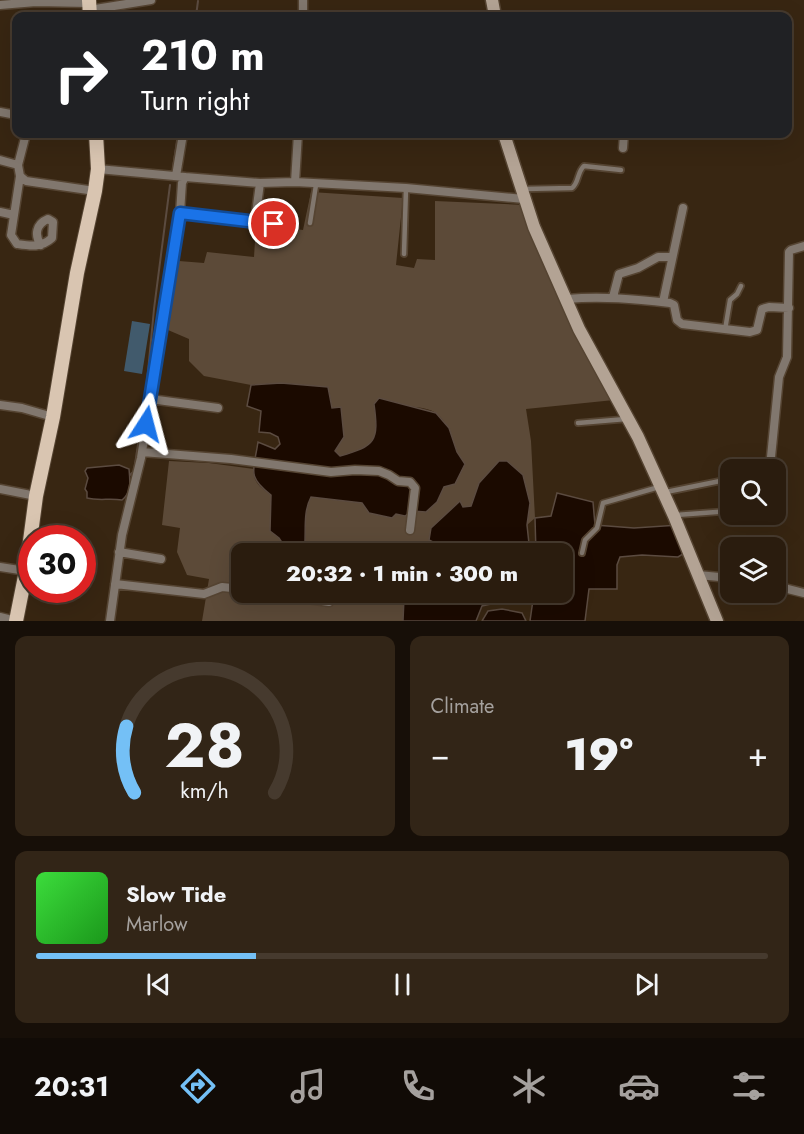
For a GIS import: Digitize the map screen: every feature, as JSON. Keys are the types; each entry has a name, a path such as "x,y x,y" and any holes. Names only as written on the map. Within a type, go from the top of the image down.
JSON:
{"main road":[{"path":"32,525 77,273 95,191 98,169 96,138"},
{"path":"16,621 20,603"}],"street":[{"path":"0,5 53,2 89,7 151,0"},
{"path":"25,138 18,165 20,176 11,235 17,244 41,245"},
{"path":"110,621 119,552 142,452 180,213 183,138"},
{"path":"295,182 298,138"},
{"path":"505,138 534,227 579,329 628,419 662,490 717,621"},
{"path":"624,138 624,147"},
{"path":"0,160 18,165"},
{"path":"98,169 260,183 295,182 316,185 523,194"},
{"path":"20,176 26,181 95,191"},
{"path":"255,221 260,183"},
{"path":"663,302 683,208"},
{"path":"0,212 14,215"},
{"path":"180,213 294,226"},
{"path":"771,459 779,376 787,357 789,252 804,246"},
{"path":"613,297 619,274 638,268 658,257 672,257"},
{"path":"567,299 613,297 663,302 674,305 677,320 682,324 754,332 757,330 762,309 789,308"},
{"path":"150,399 218,408"},
{"path":"0,405 53,417"},
{"path":"142,452 231,459 331,472 355,470 384,473 398,481 410,482 415,488 410,530"},
{"path":"0,489 36,496"},
{"path":"119,552 160,559"},
{"path":"0,567 18,570"},
{"path":"698,575 720,577"},
{"path":"115,584 204,594 222,587 231,588"},
{"path":"786,588 804,593"},
{"path":"0,617 16,621"}],"lane":[{"path":"523,194 572,188 575,186 579,171 584,166 621,170"},
{"path":"310,223 316,185"},
{"path":"404,254 406,188"},
{"path":"725,330 730,300 741,286"},
{"path":"578,423 628,419"},
{"path":"582,553 585,540 597,528 603,503 720,481"},
{"path":"674,516 720,512"}],"shaded area":[{"path":"311,192 403,198 396,265 414,268 417,259 435,260 435,201 525,205 614,400 526,409 531,441 535,518 527,525 530,503 479,483 471,506 463,508 460,502 450,543 305,543 306,517 311,497 362,503 396,514 412,511 426,512 437,502 457,452 447,426 431,410 374,404 376,426 372,440 361,449 340,456 335,451 341,407 332,408 328,387 281,383 251,385 204,376 189,361 189,339 168,330 179,261 204,263 207,252 254,257 255,241 272,240 274,226 303,230"},
{"path":"281,383 328,387 332,408 341,407 344,437 335,451 340,456 361,449 372,440 376,426 374,404 379,398 436,413 449,428 457,452 465,464 455,484 444,487 437,502 426,512 412,511 405,516 396,514 392,518 369,513 362,503 311,497 306,517 305,543 282,543 270,531 271,495 258,483 254,472 258,442 275,449 280,444 278,437 270,433 259,432 261,411 247,406 251,385"},
{"path":"169,461 254,469 256,482 271,495 271,531 282,543 231,543 231,603 404,603 403,621 202,621 209,579 187,575 177,552 180,528 162,525"},
{"path":"499,461 507,461 523,475 530,503 527,525 529,543 435,543 429,540 431,528 460,501 463,507 471,506 479,483"},
{"path":"119,465 129,469 130,486 125,497 122,500 87,498 85,489 88,478 85,471 87,468"},
{"path":"557,493 593,502 595,525 634,528 679,525 688,551 678,557 642,555 620,557 617,565 617,589 589,589 585,621 530,621 533,603 573,603 573,543 536,543 535,518 551,516"},
{"path":"404,603 496,603 482,606 476,621 403,621"},
{"path":"502,609 522,613 526,621 482,621 488,611"}],"building":[{"path":"132,321 150,324 142,374 124,371"}],"waterway":[{"path":"197,12 198,1"},
{"path":"173,168 177,138"},
{"path":"130,475 134,471 146,392 170,185"}],"route":[{"path":"146,424 180,213 274,224"}]}
